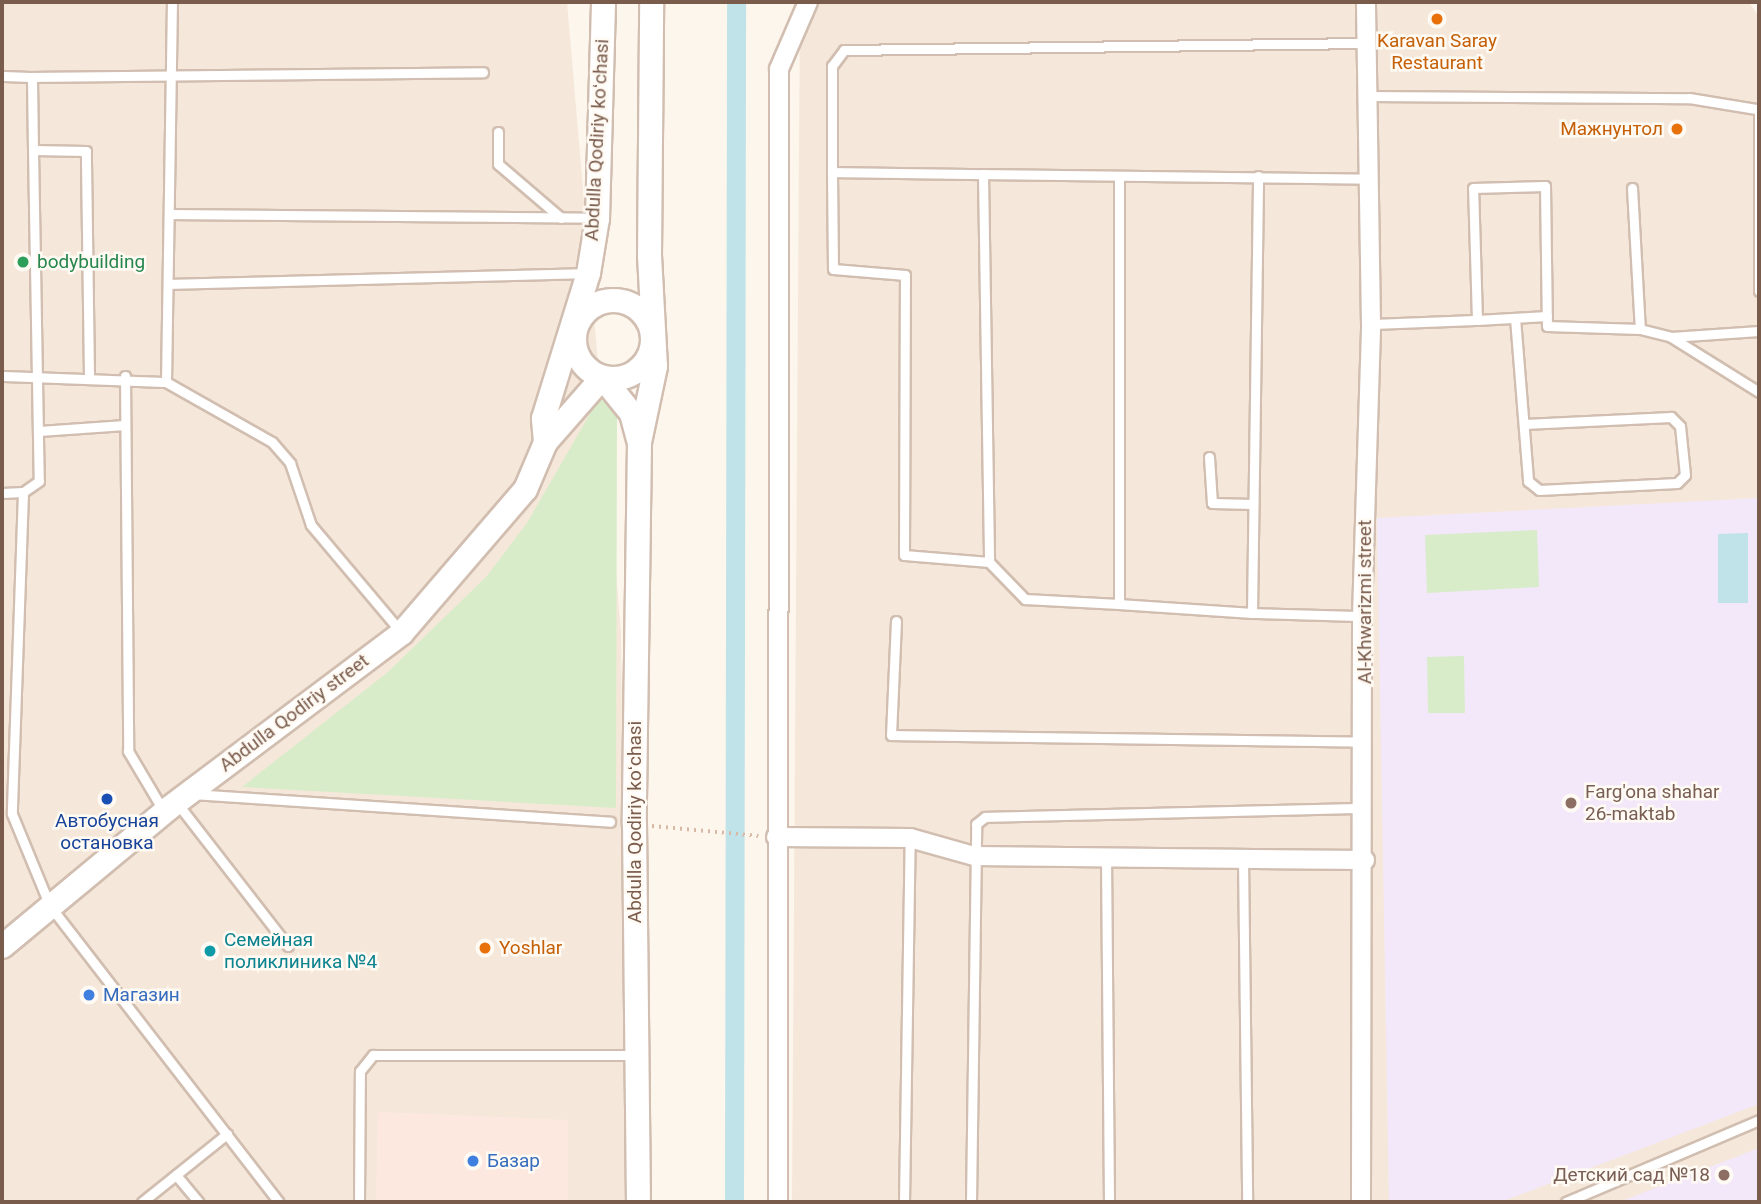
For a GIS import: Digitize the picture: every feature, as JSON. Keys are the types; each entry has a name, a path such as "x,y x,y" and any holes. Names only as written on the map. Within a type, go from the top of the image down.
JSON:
{"street":[{"name":"Abdulla Qodiriy koʻchasi","path":"545,442 543,418 588,273 597,218 603,2"},
{"name":"Abdulla Qodiriy koʻchasi","path":"638,1202 636,1055 639,442 655,366 652,333 651,2"},
{"path":"778,1202 776,837 779,69 808,2"},
{"name":"Al-Khwarizmi street","path":"1361,1202 1366,742 1362,616 1371,324 1366,2"},
{"path":"545,442 602,377 639,369 652,333 640,310 617,300 592,306 573,327 582,363 602,377"},
{"name":"Abdulla Qodiriy koʻchasi","path":"602,377 631,413 639,442"},
{"name":"Abdulla Qodiriy street","path":"2,947 176,802 401,633 525,489 545,442"},
{"path":"776,837 910,838 974,856 1243,856 1365,860"}],"lane":[{"path":"166,382 171,284 172,2"},
{"path":"1362,616 1252,613 1025,599 989,562 904,555 905,275 832,269 832,65 844,50 1367,43"},
{"path":"2,76 171,72 483,72"},
{"path":"2,493 23,492 39,481 40,377 33,77"},
{"path":"1368,96 1689,97 1758,109 1759,291"},
{"path":"498,132 498,164 561,218"},
{"path":"33,150 86,151 89,376"},
{"path":"832,173 1369,179"},
{"path":"983,174 989,562"},
{"path":"1252,613 1258,176"},
{"path":"1119,177 1119,604"},
{"path":"1478,320 1473,188 1545,186 1547,326 1640,329 1671,337 1759,392"},
{"path":"1632,188 1640,329"},
{"path":"171,214 597,218"},
{"path":"171,284 588,273"},
{"path":"1371,324 1547,316"},
{"path":"1515,318 1528,481 1539,490 1677,483 1685,475 1680,426 1671,417 1524,424"},
{"path":"1671,337 1759,331"},
{"path":"2,376 125,376 166,382 272,442 290,463 311,525 401,633"},
{"path":"125,376 128,751 176,802 288,946"},
{"path":"39,431 125,425"},
{"path":"1209,457 1212,503 1253,504"},
{"path":"23,492 12,814 50,906 279,1202"},
{"path":"895,621 891,735 1366,742"},
{"path":"176,802 610,822"},
{"path":"971,1202 976,824 985,817 1364,808"},
{"path":"904,1202 910,838"},
{"path":"1243,856 1247,1202"},
{"path":"1106,857 1109,1202"},
{"path":"359,1202 360,1071 373,1055 636,1055"},
{"path":"1566,1202 1759,1120"},
{"path":"142,1202 227,1134"},
{"path":"176,1175 199,1202"}],"path":[{"path":"697,834 776,837"}],"shaded area":[{"path":"2,2 567,2 621,632 627,1202 2,1202"},
{"path":"800,2 1749,2 1759,17 1759,1202 792,1202"},
{"name":"Farg'ona shahar 26-maktab","path":"1759,498 1759,1104 1501,1202 1389,1202 1377,518"},
{"name":"Базар","path":"378,1112 568,1120 568,1202 376,1202"},
{"name":"Детский сад №18","path":"1759,1148 1759,1202 1619,1202"}],"green space":[{"path":"599,398 617,412 616,808 242,787 388,672 486,577 527,523"},
{"path":"1537,530 1539,587 1427,593 1425,535"},
{"path":"1464,656 1465,713 1428,713 1427,657"}],"water":[{"path":"1748,533 1748,603 1718,603 1718,534"}],"waterway":[{"path":"734,1202 736,2"}],"place":[{"name":"Karavan Saray Restaurant","path":"1437,19"},
{"name":"Мажнунтол","path":"1677,129"},
{"name":"bodybuilding","path":"23,262"},
{"name":"Автобусная остановка","path":"107,799"},
{"name":"Farg'ona shahar 26-maktab","path":"1571,803"},
{"name":"Yoshlar","path":"485,948"},
{"name":"Семейная поликлиника №4","path":"210,951"},
{"name":"Магазин","path":"89,995"},
{"name":"Базар","path":"473,1161"},
{"name":"Детский сад №18","path":"1724,1175"}]}
